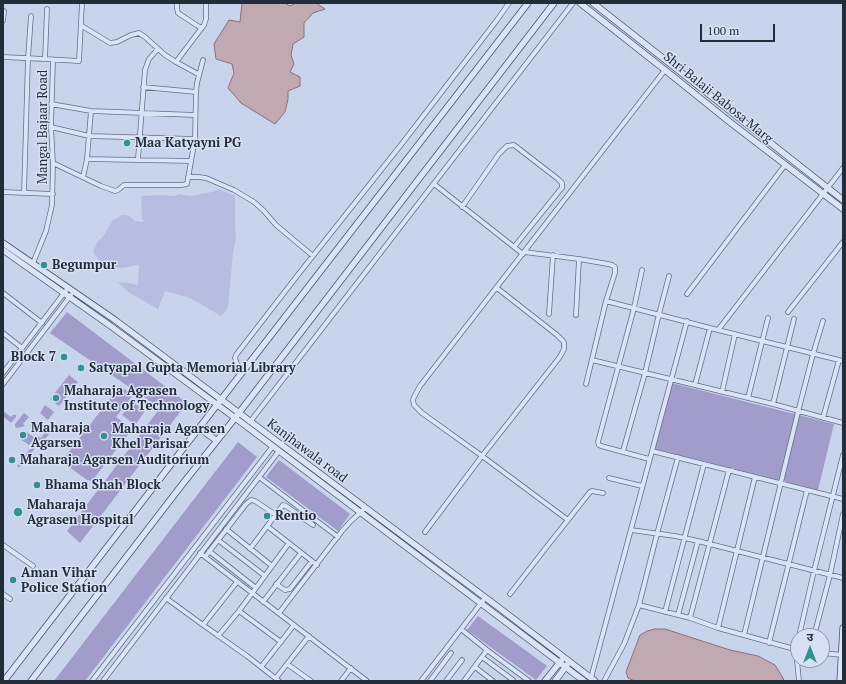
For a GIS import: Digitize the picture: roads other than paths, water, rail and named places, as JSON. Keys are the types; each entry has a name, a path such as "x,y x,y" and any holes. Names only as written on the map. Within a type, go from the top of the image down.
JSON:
{"street":[{"path":"3,57 79,61 82,3"},
{"path":"177,3 178,13 201,28"},
{"path":"176,62 204,25 206,19 206,3"},
{"path":"242,372 236,364 236,355 404,141 497,20 508,3"},
{"path":"4,681 528,3"},
{"path":"31,681 181,486 237,416 554,3"},
{"path":"250,422 573,3"},
{"name":"Shri Balaji Babosa Marg","path":"580,3 731,123 843,209"},
{"name":"Shri Balaji Babosa Marg","path":"593,3 843,200"},
{"path":"45,59 47,9"},
{"path":"3,21 4,11"},
{"path":"24,193 28,58 31,16"},
{"path":"82,26 110,43 117,42 139,33 145,37 157,50 198,74"},
{"path":"138,159 143,79 149,58 157,50"},
{"name":"Mangal Bajaar Road","path":"33,263 48,225 52,205 53,163 51,104 53,60"},
{"path":"53,163 115,191 124,185 187,184 195,138 198,74 203,60"},
{"path":"568,520 422,413 414,405 413,400 420,386 665,70"},
{"path":"143,88 196,92"},
{"path":"51,104 91,111 195,115"},
{"path":"83,177 87,159 91,111"},
{"path":"51,127 89,136 195,138"},
{"path":"462,207 504,148 514,145 558,179 562,185 560,190 514,247"},
{"path":"87,159 191,161"},
{"path":"687,294 785,165"},
{"path":"718,330 843,168"},
{"path":"188,177 198,177 213,181 234,190 254,202 276,225 313,256"},
{"path":"434,184 523,253 579,258 608,264 615,267 615,273 606,301 586,384"},
{"path":"3,192 53,194"},
{"path":"788,312 843,242"},
{"name":"Kanjhawala road","path":"3,243 33,263 66,290"},
{"name":"Kanjhawala road","path":"3,250 72,294 112,327 219,402 279,451 584,681"},
{"path":"549,314 553,255"},
{"path":"576,315 579,258"},
{"path":"642,270 634,308 598,442 601,446 649,459"},
{"path":"623,451 645,373 669,276"},
{"path":"425,532 562,353 564,346 563,341 557,335 497,288"},
{"path":"3,373 66,290"},
{"path":"3,293 42,322"},
{"path":"3,384 72,294"},
{"path":"606,301 841,360 823,418"},
{"path":"748,398 768,318"},
{"path":"774,404 794,319"},
{"path":"593,679 649,459 687,321"},
{"path":"744,635 798,412 823,321"},
{"path":"695,385 710,328"},
{"path":"3,332 22,348"},
{"path":"722,392 735,334"},
{"path":"592,360 774,404 798,412 843,423"},
{"name":"Kanjhawala road","path":"237,416 250,422 593,679"},
{"path":"199,428 217,441"},
{"path":"92,681 273,446"},
{"path":"103,681 279,451"},
{"path":"652,451 843,498"},
{"path":"801,628 843,456"},
{"path":"604,681 624,644 639,605 678,457"},
{"path":"665,612 704,464"},
{"path":"690,618 729,470"},
{"path":"260,476 338,537"},
{"path":"718,628 755,476"},
{"path":"609,478 642,486"},
{"path":"769,642 807,490"},
{"path":"510,594 591,492 602,492"},
{"path":"205,557 246,504 251,500 255,501 276,515"},
{"path":"250,549 285,505 313,525"},
{"path":"279,614 350,522 366,508"},
{"path":"816,628 830,575 843,514"},
{"path":"267,526 317,565"},
{"path":"226,530 272,566"},
{"path":"631,530 698,541 736,552 843,578"},
{"path":"218,540 264,576"},
{"path":"678,616 698,541"},
{"path":"218,636 239,611 289,543"},
{"path":"3,544 33,566"},
{"path":"209,551 256,588"},
{"path":"263,602 301,552"},
{"path":"200,553 366,681"},
{"path":"276,584 285,590 290,589 312,561"},
{"path":"203,625 237,582"},
{"path":"3,594 10,599"},
{"path":"166,598 277,680 287,664 309,636"},
{"path":"422,680 485,598"},
{"path":"639,605 690,618 718,628 790,648"},
{"path":"239,611 281,642"},
{"path":"261,667 294,625"},
{"path":"461,629 529,681"},
{"path":"840,681 842,671 843,631"},
{"path":"467,680 487,650"},
{"path":"430,681 450,653"},
{"path":"830,654 842,655"},
{"path":"482,657 513,680"},
{"path":"545,681 563,657"},
{"path":"446,681 462,660"},
{"path":"555,681 569,662"},
{"path":"287,664 311,681"},
{"path":"475,667 493,681"},
{"path":"341,681 351,668"},
{"path":"798,668 799,681"},
{"path":"106,677 111,681"}],"place":[{"name":"Maa Katyayni PG","path":"127,143"},
{"name":"Begumpur","path":"44,265"},
{"name":"Block 7","path":"64,357"},
{"name":"Satyapal Gupta Memorial Library","path":"81,368"},
{"name":"Maharaja Agrasen Institute of Technology","path":"56,398"},
{"name":"Maharaja Agarsen","path":"23,435"},
{"name":"Maharaja Agarsen Khel Parisar","path":"104,436"},
{"name":"Maharaja Agarsen Auditorium","path":"12,460"},
{"name":"Bhama Shah Block","path":"37,485"},
{"name":"Maharaja Agrasen Hospital","path":"18,512"},
{"name":"Rentio","path":"267,516"},
{"name":"Aman Vihar Police Station","path":"13,580"}]}
